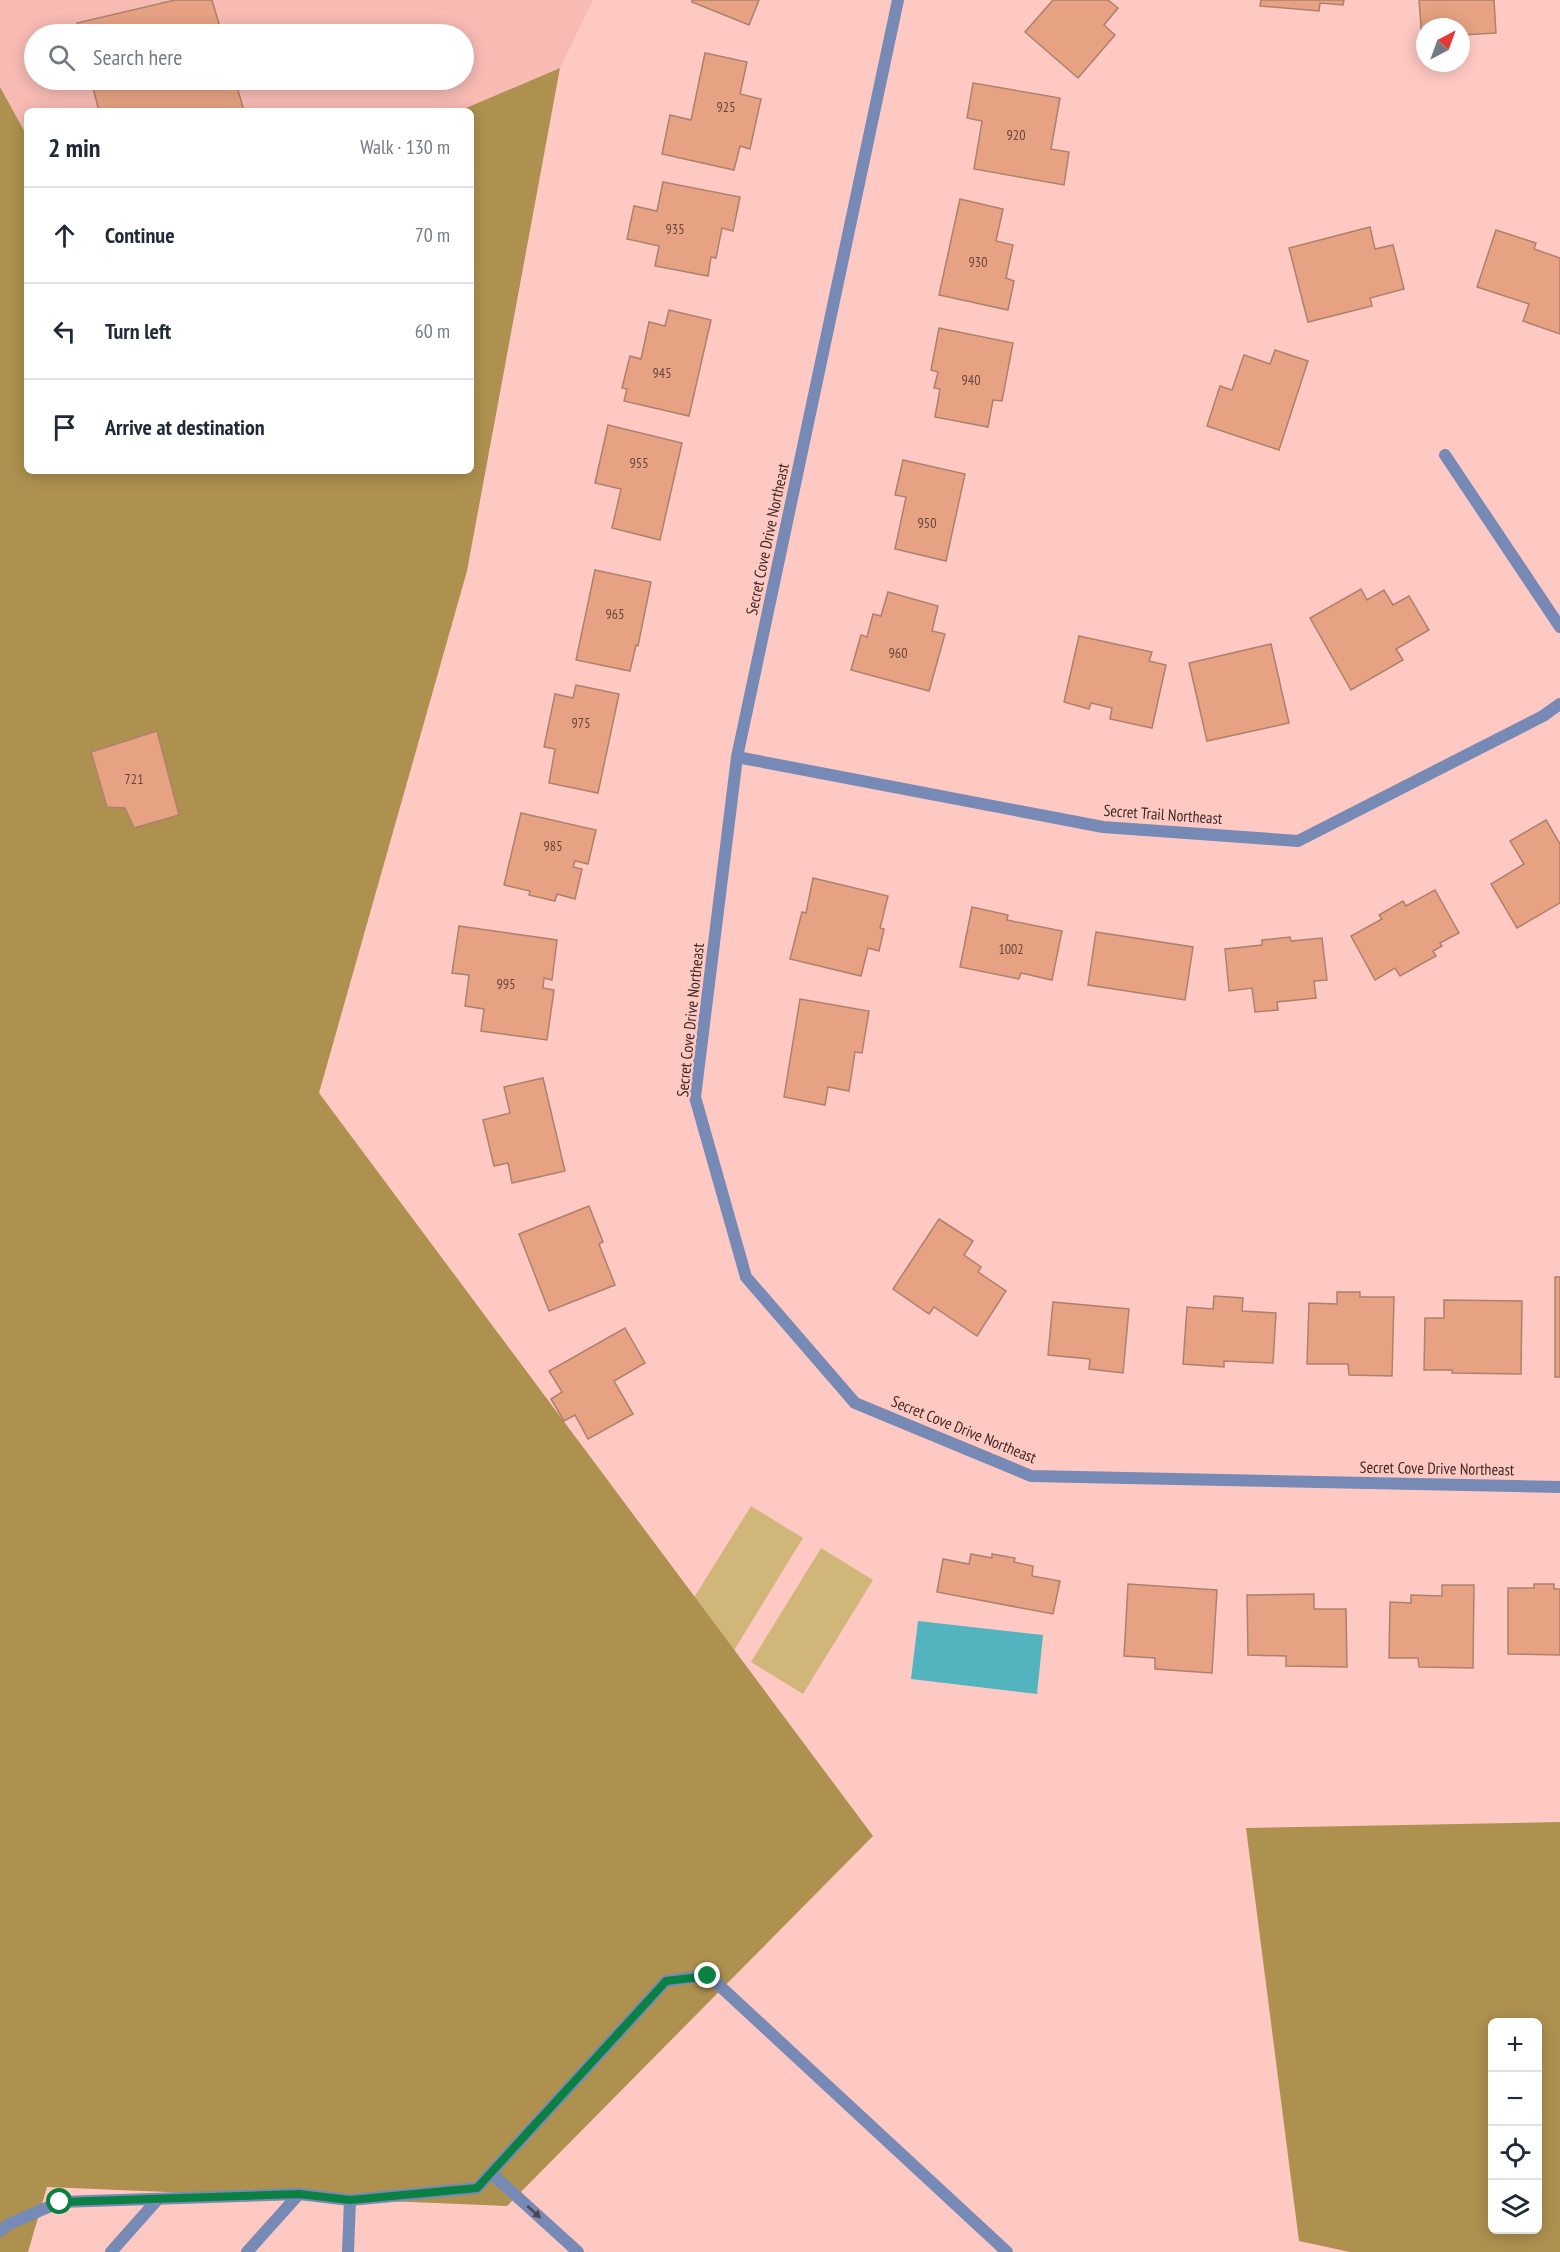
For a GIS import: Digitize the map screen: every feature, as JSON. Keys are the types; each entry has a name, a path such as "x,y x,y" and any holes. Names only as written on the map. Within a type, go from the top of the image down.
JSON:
{"street":[{"name":"Secret Cove Drive Northeast","path":"898,0 737,757 695,1097 746,1277 855,1402 1031,1476 1560,1487"},
{"path":"1445,455 1560,627"},
{"name":"Secret Trail Northeast","path":"737,757 1103,827 1298,841 1543,716 1560,704"},
{"path":"0,2231 9,2224 60,2202 299,2194 350,2200 477,2188 666,1981 708,1976 1007,2252"},
{"path":"491,2173 578,2252"},
{"path":"247,2252 299,2194"},
{"path":"111,2252 158,2199"},
{"path":"348,2252 350,2200"}],"shaded area":[{"path":"0,0 593,0 560,68 466,108 24,108 24,131 0,87"},
{"path":"560,68 467,571 319,1093 873,1836 507,2206 47,2187 28,2252 0,2252 0,87 24,131 24,474 474,474 474,108 466,108"},
{"path":"751,1506 803,1538 733,1652 680,1620"},
{"path":"821,1548 873,1580 803,1694 751,1662"},
{"path":"1560,1822 1560,2252 1350,2252 1299,2241 1246,1828"}],"water":[{"path":"918,1621 1043,1635 1037,1694 911,1679"}],"building":[{"path":"175,0 212,0 219,24 77,24"},
{"path":"692,0 759,0 749,25 692,2"},
{"path":"1053,0 1108,0 1118,8 1104,25 1115,35 1078,78 1025,32"},
{"path":"1261,0 1344,0 1343,5 1320,3 1319,11 1260,6"},
{"path":"1419,0 1494,0 1496,33 1470,34 1470,18 1420,18"},
{"path":"705,53 747,62 740,94 761,99 750,149 740,146 734,170 662,154 670,115 691,120"},
{"path":"973,83 1060,98 1051,149 1069,152 1064,185 974,169 982,121 967,118"},
{"path":"94,90 238,90 243,108 98,108"},
{"path":"663,182 740,197 733,231 722,228 716,258 711,257 708,276 655,266 659,246 627,239 634,206 657,211"},
{"path":"960,199 1003,209 996,241 1013,245 1006,278 1014,281 1008,310 939,295"},
{"path":"1370,227 1375,249 1393,245 1404,289 1370,298 1372,306 1308,322 1289,248"},
{"path":"1496,230 1536,243 1534,249 1560,258 1560,334 1523,321 1529,304 1477,287"},
{"path":"669,310 711,320 689,416 624,401 627,389 622,388 630,356 641,359 649,322 665,326"},
{"path":"939,328 1013,343 1002,401 993,400 988,427 935,417 940,389 934,388 938,372 931,370"},
{"path":"1275,350 1308,361 1279,450 1207,426 1220,386 1232,390 1244,355 1270,364"},
{"path":"608,425 682,443 660,540 612,528 621,489 595,483"},
{"path":"903,460 965,474 946,561 895,549 906,497 895,495"},
{"path":"595,570 651,582 638,646 636,645 630,671 576,660"},
{"path":"1361,589 1367,600 1384,590 1393,605 1409,596 1429,630 1396,649 1403,660 1351,690 1310,618"},
{"path":"888,592 938,606 932,631 945,634 929,691 851,670 861,635 867,637 873,614 881,616"},
{"path":"1079,636 1152,652 1149,661 1166,665 1152,728 1110,719 1112,708 1091,703 1089,709 1064,702"},
{"path":"1271,644 1289,723 1207,741 1189,663"},
{"path":"576,685 619,694 598,793 549,783 555,749 544,747 555,694 573,698"},
{"path":"157,731 179,815 134,828 125,808 107,807 91,752"},
{"path":"521,813 596,830 588,864 575,861 573,867 582,869 575,899 557,894 555,901 529,895 530,891 504,885"},
{"path":"1546,820 1560,844 1560,903 1517,928 1491,884 1524,864 1510,841"},
{"path":"813,878 888,896 880,928 884,929 879,951 868,948 861,976 790,959 802,912 806,913"},
{"path":"1435,890 1459,933 1440,943 1442,946 1433,951 1436,956 1400,976 1395,968 1375,980 1351,936 1382,919 1379,915 1403,901 1406,906"},
{"path":"972,907 1008,915 1007,920 1062,931 1052,980 1021,973 1019,979 960,967"},
{"path":"459,926 557,940 552,980 544,978 543,988 554,990 547,1040 481,1031 484,1009 465,1006 469,975 452,973"},
{"path":"1096,932 1193,947 1185,1000 1088,985"},
{"path":"1290,937 1291,941 1322,938 1327,980 1314,981 1316,998 1277,1002 1278,1010 1255,1012 1252,988 1229,991 1225,949 1262,945 1262,940"},
{"path":"800,999 869,1011 862,1053 855,1052 849,1091 828,1087 825,1105 784,1097"},
{"path":"543,1078 565,1171 512,1183 508,1163 494,1166 483,1120 510,1113 504,1087"},
{"path":"589,1206 603,1242 599,1244 615,1285 549,1311 519,1234"},
{"path":"939,1219 973,1241 964,1255 981,1267 978,1272 1006,1291 977,1336 934,1307 929,1314 893,1289"},
{"path":"1555,1277 1560,1277 1560,1377 1555,1377"},
{"path":"1337,1292 1360,1292 1360,1297 1394,1297 1392,1376 1349,1375 1348,1364 1307,1364 1309,1303 1337,1304"},
{"path":"1214,1296 1243,1298 1242,1311 1276,1313 1273,1363 1224,1361 1224,1367 1183,1364 1187,1307 1213,1309"},
{"path":"1444,1300 1522,1301 1521,1374 1452,1373 1452,1370 1424,1370 1425,1318 1444,1318"},
{"path":"1053,1302 1129,1309 1123,1373 1089,1369 1090,1359 1048,1355"},
{"path":"625,1328 645,1363 614,1381 633,1414 588,1439 575,1415 564,1421 551,1399 562,1392 549,1371"},
{"path":"971,1554 992,1558 992,1554 1015,1558 1014,1562 1033,1566 1032,1576 1060,1581 1053,1614 937,1592 943,1559 969,1564"},
{"path":"1128,1584 1217,1590 1212,1673 1155,1669 1155,1658 1124,1656"},
{"path":"1534,1584 1554,1584 1554,1589 1560,1589 1560,1655 1508,1654 1508,1588 1534,1588"},
{"path":"1442,1585 1474,1585 1473,1668 1419,1667 1418,1658 1389,1658 1390,1602 1411,1603 1411,1595 1442,1596"},
{"path":"1314,1594 1314,1609 1346,1609 1347,1667 1286,1666 1286,1656 1248,1655 1247,1595"}],"route":[{"path":"60,2202 299,2194 350,2200 477,2188 666,1981 708,1976"}]}
